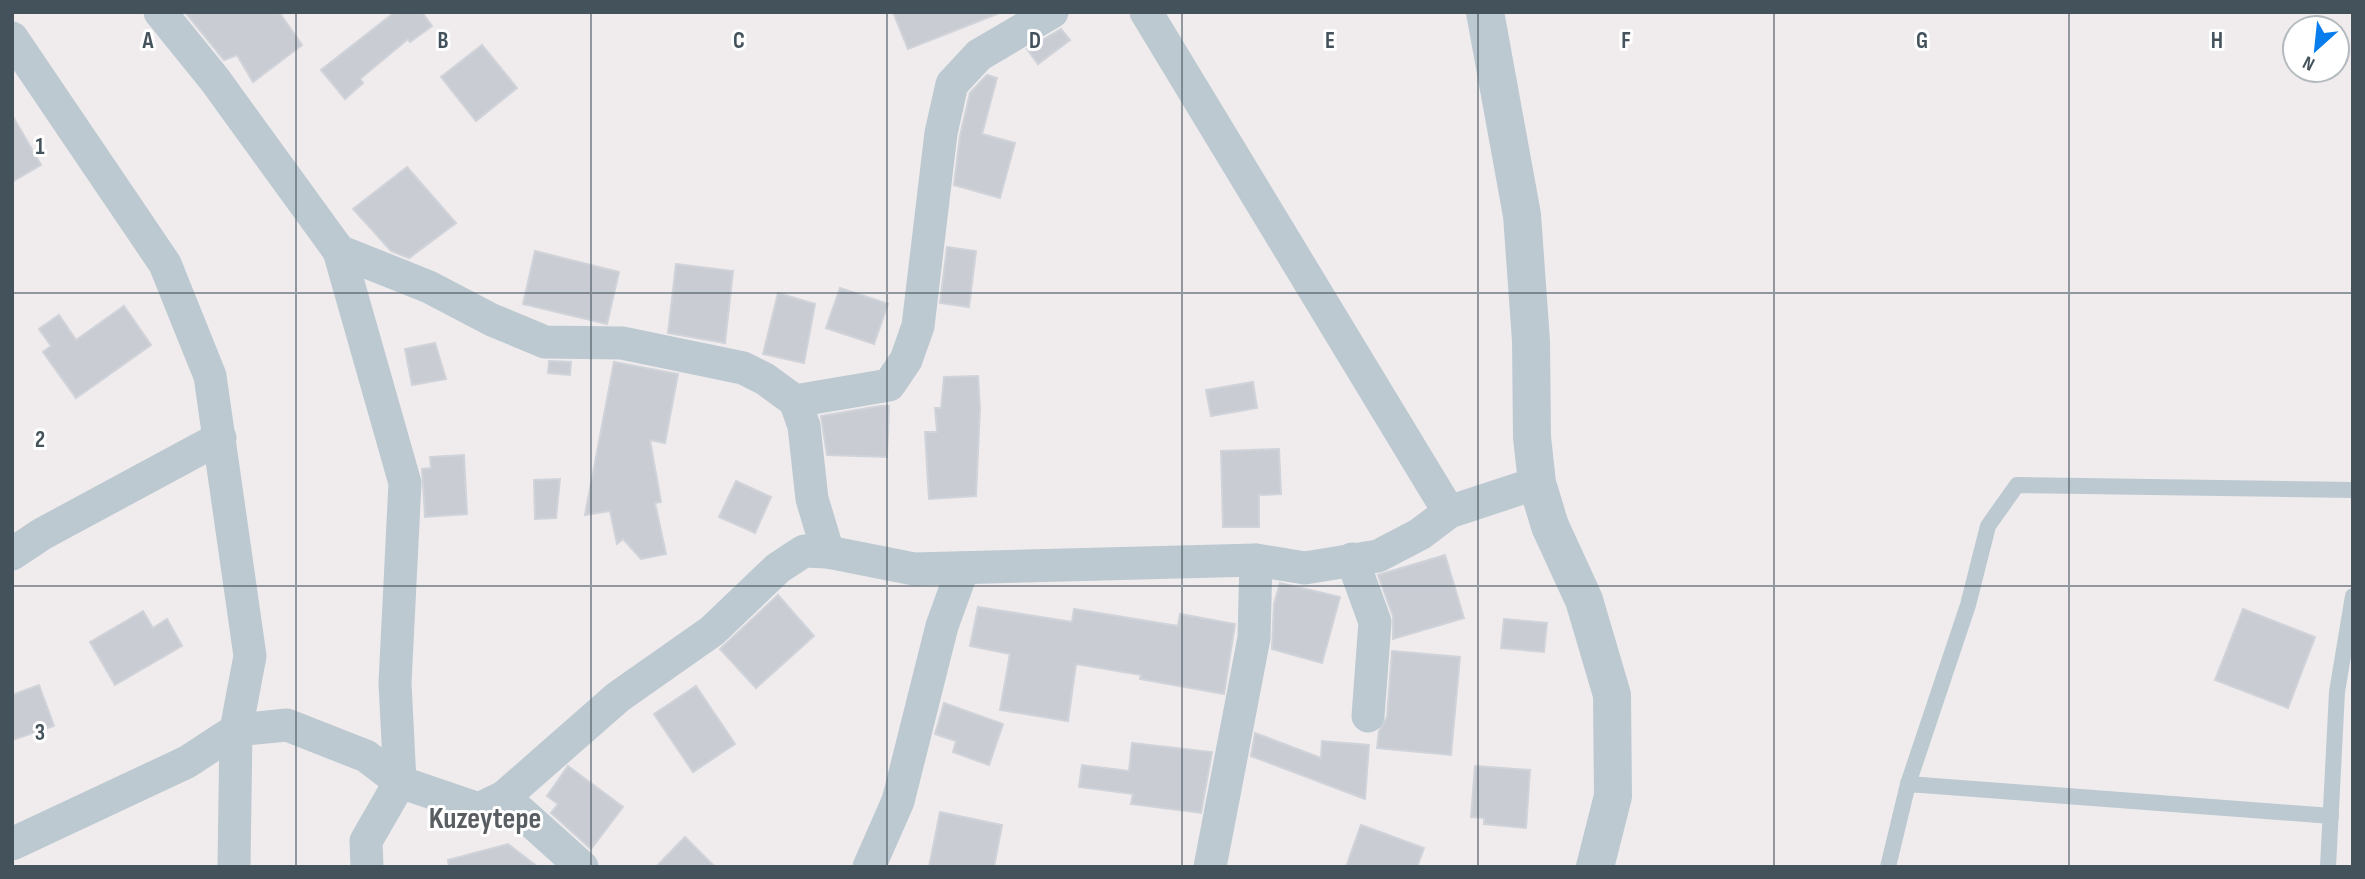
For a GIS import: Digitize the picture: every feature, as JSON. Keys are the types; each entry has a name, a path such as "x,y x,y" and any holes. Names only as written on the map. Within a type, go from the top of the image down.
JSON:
{"street":[{"path":"160,12 215,80 339,251 405,483 395,683 400,782 366,841 367,867"},
{"path":"795,401 890,385 906,360 918,326 941,133 951,83 979,55 1052,12"},
{"path":"1146,12 1449,512"},
{"path":"1485,12 1522,215 1531,341 1532,437 1537,484 1550,526 1584,600 1612,695 1613,796 1595,867"},
{"path":"12,38 165,264 210,376 250,656 236,730 234,867"},
{"path":"339,251 429,286 492,320 545,342 622,343 743,368 765,379 795,401 804,426 812,499 828,552"},
{"path":"12,554 42,534 220,438"},
{"path":"12,844 187,762 236,730 287,725 366,756 400,782 479,809 504,797 618,697 712,631 778,568 804,551 828,552 914,569 1256,560 1305,568 1378,556 1420,534 1449,512 1537,484"},
{"path":"1352,559 1375,622 1368,716"},
{"path":"1210,867 1254,638 1256,560"},
{"path":"869,867 898,801 942,626 962,568"},
{"path":"504,797 582,867"}],"lane":[{"path":"1888,867 1908,784 1968,605 1988,526 2017,485 2353,490"},
{"path":"2328,867 2337,692 2353,596"},
{"path":"1908,784 2331,816"}],"building":[{"path":"185,12 279,12 302,45 253,82 237,55 224,60"},
{"path":"395,12 422,12 432,26 410,42 408,39 360,79 363,83 345,99 321,70"},
{"path":"893,12 997,12 997,14 908,49"},
{"path":"1061,29 1070,40 1038,64 1027,49"},
{"path":"482,45 517,88 476,121 441,77"},
{"path":"987,75 997,78 982,134 1015,143 1000,198 954,185 960,136 970,93"},
{"path":"12,115 41,165 12,182"},
{"path":"407,167 456,223 409,258 391,251 353,209"},
{"path":"947,247 976,251 969,307 940,303"},
{"path":"535,251 619,272 607,324 523,304"},
{"path":"676,264 733,271 725,343 668,333"},
{"path":"840,288 888,304 874,344 826,328"},
{"path":"778,293 815,304 804,363 763,354"},
{"path":"124,306 151,345 76,398 43,352 51,346 39,329 59,315 76,340"},
{"path":"435,343 446,379 412,385 405,349"},
{"path":"549,361 571,362 570,375 548,373"},
{"path":"614,362 678,374 665,443 650,440 661,502 655,503 666,554 641,559 623,539 617,544 610,511 585,515"},
{"path":"978,376 980,408 976,496 929,499 925,432 937,432 935,408 941,408 944,377"},
{"path":"1253,382 1257,408 1211,416 1206,390"},
{"path":"889,406 887,457 827,455 821,416"},
{"path":"1279,449 1281,494 1259,495 1259,527 1223,527 1221,451"},
{"path":"464,455 467,514 425,517 422,469 431,468 430,457"},
{"path":"560,479 556,518 535,519 534,480"},
{"path":"736,481 771,497 755,533 719,517"},
{"path":"1445,555 1464,618 1393,639 1393,616 1378,575"},
{"path":"1280,583 1340,597 1322,663 1272,649 1274,604"},
{"path":"778,595 814,636 756,688 720,649"},
{"path":"978,607 1072,622 1074,609 1178,626 1180,614 1235,624 1224,694 1140,679 1141,675 1076,664 1068,721 1000,710 1010,654 970,646"},
{"path":"2243,609 2315,637 2288,708 2215,680"},
{"path":"143,611 153,628 167,619 182,646 115,685 90,642"},
{"path":"1504,619 1547,623 1544,652 1501,648"},
{"path":"1392,651 1460,657 1451,755 1377,748 1379,731 1387,717"},
{"path":"39,685 54,726 12,740 12,695"},
{"path":"696,686 735,744 693,772 654,714"},
{"path":"944,703 1003,724 989,765 953,752 956,741 935,734"},
{"path":"1255,733 1321,758 1322,741 1369,745 1365,799 1251,756"},
{"path":"1132,743 1212,752 1201,813 1131,804 1133,794 1079,787 1082,765 1129,771"},
{"path":"568,766 623,807 591,849 551,813 558,804 547,796"},
{"path":"1475,766 1530,770 1526,828 1484,824 1484,818 1471,817"},
{"path":"940,812 1002,825 994,867 929,867"},
{"path":"1361,825 1424,848 1417,867 1346,867"},
{"path":"685,837 715,867 656,867"},
{"path":"508,844 538,867 449,867 448,860"}],"district":[{"name":"Kuzeytepe","path":"485,818"}]}
